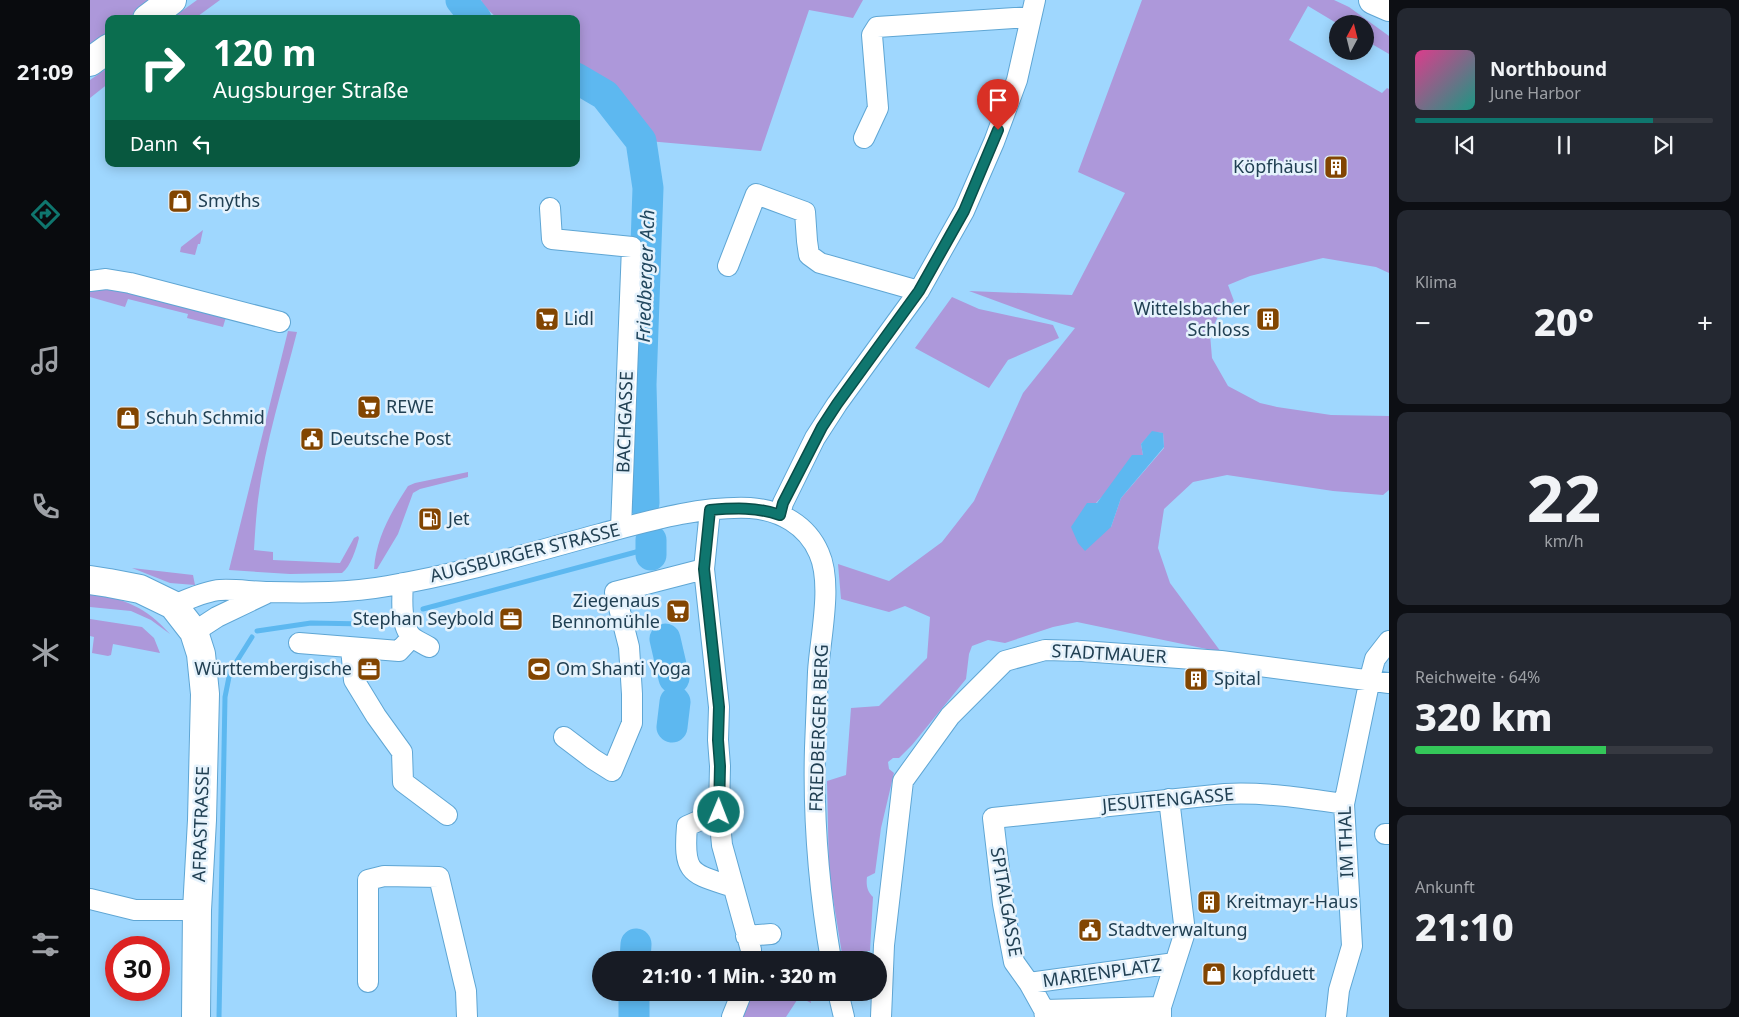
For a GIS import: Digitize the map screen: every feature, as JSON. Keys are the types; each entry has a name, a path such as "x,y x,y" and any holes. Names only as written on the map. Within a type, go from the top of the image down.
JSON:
{"street":[{"path":"152,15 172,0"},
{"path":"1372,0 1389,7"},
{"path":"780,515 783,503 815,438 837,404 919,291 964,211 994,142 1017,80 1033,9 877,27 872,35 878,108 864,138"},
{"path":"90,62 105,51"},
{"path":"728,266 756,194 805,212 809,255 820,263 919,291"},
{"name":"BACHGASSE","path":"550,208 552,239 632,247 639,524"},
{"path":"90,281 106,279 130,283 280,322"},
{"name":"AUGSBURGER STRASSE","path":"173,605 217,590 268,592 359,591 470,569 681,514 710,510 752,508 780,515"},
{"path":"710,510 704,569 719,707 719,812 722,845 751,951"},
{"name":"FRIEDBERGER BERG","path":"780,515 794,522 808,535 824,565 825,592 818,671 815,752 816,838 820,892 830,951"},
{"path":"564,737 592,759 612,771 632,723 629,647 615,592 704,569"},
{"path":"90,580 109,582 140,590 173,605 194,632"},
{"path":"403,583 401,606 407,630 412,637 429,647"},
{"name":"AUGSBURGER STRASSE","path":"194,632 217,617 268,592"},
{"name":"AFRASTRASSE","path":"194,632 201,654 206,694 197,910 196,1017"},
{"path":"299,643 399,650 412,637"},
{"name":"IM THAL","path":"1336,1017 1339,990 1352,946 1344,804 1369,680 1375,659 1389,641"},
{"path":"352,648 354,680 376,716 402,752 403,782 447,815"},
{"name":"STADTMAUER","path":"881,1017 885,928 903,781 950,716 1005,661 1045,650 1082,651 1221,661 1389,683"},
{"name":"JESUITENGASSE","path":"992,818 1248,793 1288,796 1344,804"},
{"name":"MARIENPLATZ","path":"1169,800 1185,932 1161,1012 1045,1013 1029,982 1175,963"},
{"path":"719,812 687,826 685,844 688,863 692,871 700,876 733,888"},
{"name":"SPITALGASSE","path":"992,818 1002,904 1014,962 1029,982"},
{"path":"368,982 368,880 384,876 439,877 466,991 467,1017"},
{"path":"90,899 135,910 197,910"},
{"path":"746,936 771,934"},
{"path":"732,1017 738,1001"},
{"path":"840,1001 844,1017"}],"shaded area":[{"path":"90,0 152,0 132,15 105,15 105,36 90,46"},
{"path":"197,0 220,0 199,15 176,15"},
{"path":"481,0 863,0 853,18 809,10 761,151 648,141 624,95 580,70 580,15 494,15 483,5"},
{"path":"1142,0 1334,0 1360,15 1329,15 1329,19 1308,6 1289,40 1382,93 1387,88 1389,89 1389,273 1376,267 1323,258 1250,276 1228,285 1234,301 1219,314 1210,334 1212,358 1228,386 1260,403 1331,415 1389,416 1389,490 1383,495 1333,491 1227,475 1193,482 1164,509 1158,548 1170,583 1221,652 1077,622 1053,627 1005,643 988,640 972,646 969,654 966,679 912,745 899,758 893,758 888,762 889,769 894,773 881,828 875,873 867,877 867,888 873,897 870,951 842,951 829,874 827,781 846,775 851,708 879,706 927,658 930,617 905,606 889,612 841,599 838,564 889,581 942,542 974,501 1023,393 1075,328 969,291 1072,295 1125,193 1078,172","holes":["1152,432 1163,433 1164,448 1121,498 1111,527 1087,503 1096,503 1143,455 1141,444"]},
{"path":"1374,25 1389,36 1389,54 1374,45"},
{"path":"105,70 105,86 90,98 90,80"},
{"path":"203,230 195,255 180,252 181,247"},
{"path":"115,289 226,317 223,327 187,318 188,314 128,299 125,307 90,297 90,291"},
{"path":"952,297 979,309 1053,325 1059,338 1008,360 989,388 915,348"},
{"path":"288,331 297,332 265,457 258,500 254,550 273,552 273,560 340,563 354,538 358,536 353,557 342,573 290,574 229,570"},
{"path":"468,472 468,477 420,489 413,493 398,534 377,569 374,569 375,558 385,526 408,486"},
{"path":"132,568 193,575 195,585 170,583"},
{"path":"90,593 114,598 134,606 152,617 170,634 151,620 131,611 90,607"},
{"path":"90,619 142,627 154,638 160,653 113,644 111,655 92,653 94,637 90,636"},
{"path":"749,1001 796,1001 786,1017 743,1017"}],"water":[{"path":"1152,431 1163,433 1164,447 1121,498 1111,527 1085,551 1078,543 1071,527 1087,503 1097,503 1132,455 1143,455 1141,444"}],"waterway":[{"name":"Friedberger Ach","path":"461,0 473,15"},
{"name":"Friedberger Ach","path":"580,80 605,95 641,141 648,188 641,385 644,503"},
{"name":"Friedberger Ach","path":"651,540 651,555"},
{"path":"423,609 651,548"},
{"path":"257,631 311,623 367,624 388,620"},
{"path":"219,1017 225,697 230,672 252,637"},
{"name":"Friedberger Ach","path":"665,639 674,678"},
{"name":"Friedberger Ach","path":"672,727 675,702"},
{"name":"Friedberger Ach","path":"636,944 636,951"},
{"name":"Friedberger Ach","path":"634,1001 634,1017"}],"place":[{"name":"Köpfhäusl","path":"1336,167"},
{"name":"Smyths","path":"180,201"},
{"name":"Lidl","path":"547,319"},
{"name":"Wittelsbacher Schloss","path":"1268,319"},
{"name":"REWE","path":"369,407"},
{"name":"Schuh Schmid","path":"128,418"},
{"name":"Deutsche Post","path":"312,439"},
{"name":"Jet","path":"430,519"},
{"name":"Ziegenaus Bennomühle","path":"678,611"},
{"name":"Stephan Seybold","path":"511,619"},
{"name":"Württembergische","path":"369,669"},
{"name":"Om Shanti Yoga","path":"539,669"},
{"name":"Spital","path":"1196,679"},
{"name":"Kreitmayr-Haus","path":"1209,902"},
{"name":"Stadtverwaltung","path":"1090,930"},
{"name":"kopfduett","path":"1214,974"}],"route":[{"path":"719,812 719,707 704,569 710,510 752,508 780,515 783,503 815,438 837,404 919,291 964,211 998,130"}]}
